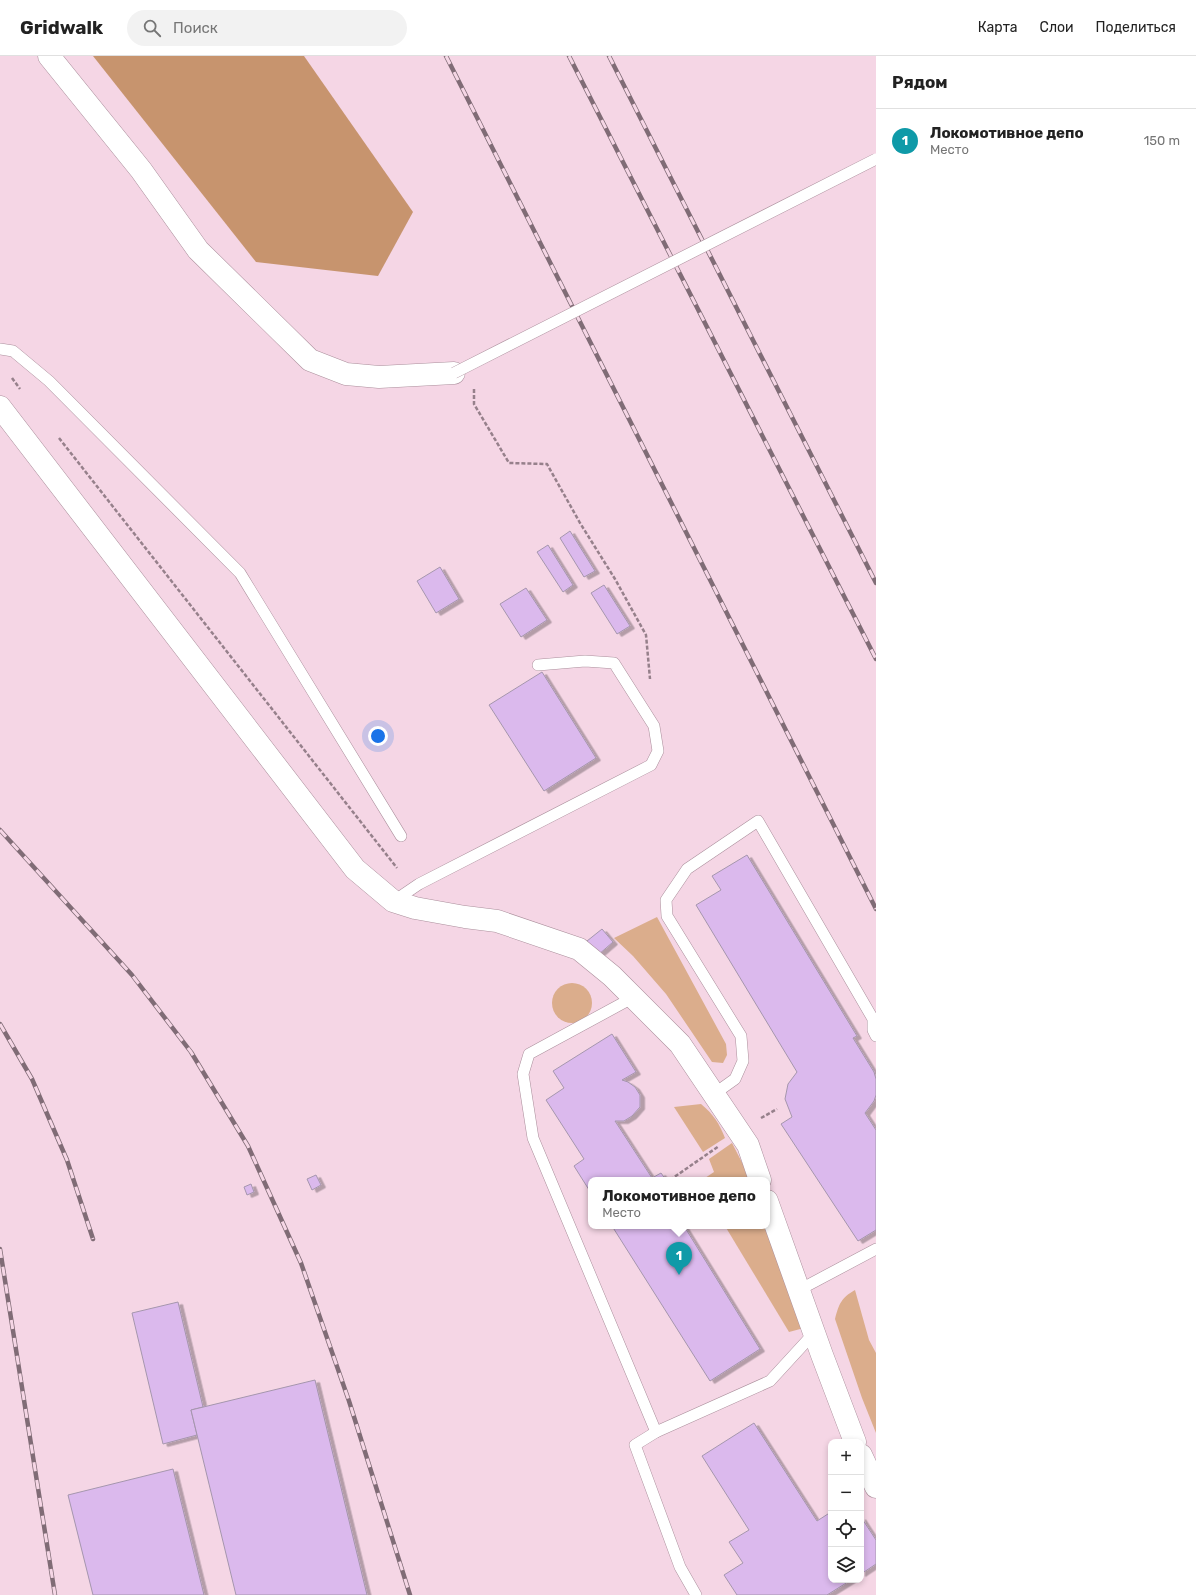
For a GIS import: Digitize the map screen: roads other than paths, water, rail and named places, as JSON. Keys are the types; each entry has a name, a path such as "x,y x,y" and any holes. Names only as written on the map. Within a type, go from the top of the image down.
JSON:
{"street":[{"path":"49,56 141,170 198,250 310,360 346,374 379,377 454,373"},
{"path":"0,408 355,869 393,901 422,909 498,921 579,949 612,976 680,1044 748,1145 759,1177"},
{"path":"770,1209 854,1439"},
{"path":"864,1461 876,1486"}],"lane":[{"path":"454,373 876,159"},
{"path":"0,348 14,352 49,381 240,573 401,836"},
{"path":"393,901 419,884 651,765 658,751 654,726 614,663 585,661 538,665"},
{"path":"714,1094 735,1079 743,1061 741,1036 667,916 666,900 687,869 758,821 873,1019 873,1030 876,1036"},
{"path":"634,998 529,1054 523,1074 533,1138 656,1432"},
{"path":"799,1290 876,1249"},
{"path":"696,1595 680,1567 635,1445 656,1432 770,1381 814,1333"}],"railway":[{"path":"446,56 876,909"},
{"path":"569,56 876,659"},
{"path":"609,56 876,583"},
{"path":"0,830 132,975 191,1052 248,1146 301,1263 349,1401 410,1595"},
{"path":"0,1024 32,1079 67,1160 93,1239"},
{"path":"0,1249 55,1595"}],"place":[{"name":"Локомотивное депо","path":"679,1275"}]}
